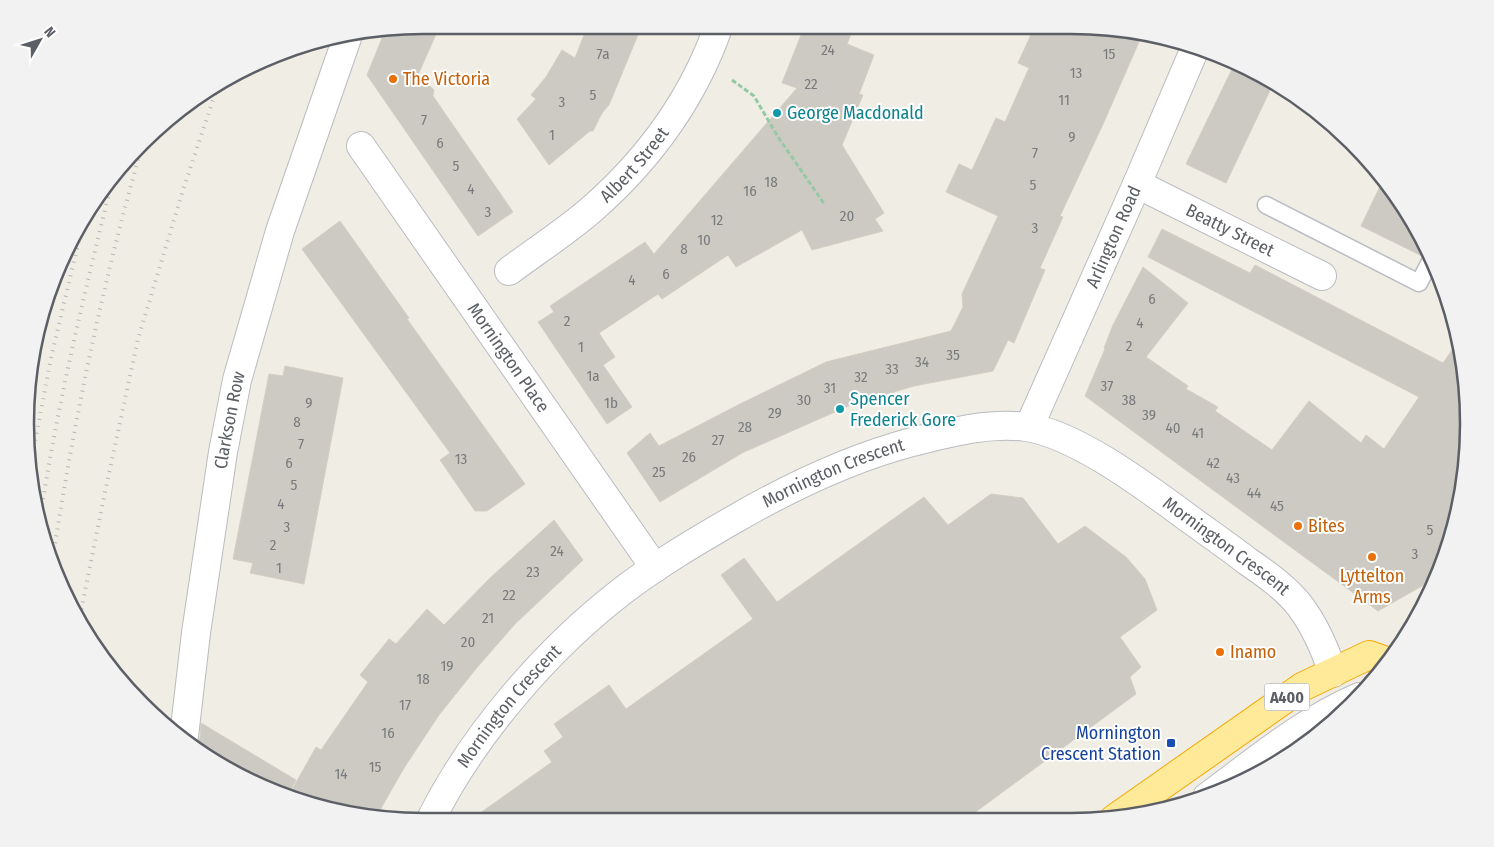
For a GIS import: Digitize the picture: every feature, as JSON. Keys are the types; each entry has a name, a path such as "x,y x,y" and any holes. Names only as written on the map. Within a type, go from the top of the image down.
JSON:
{"highway":[{"name":"A400","path":"1128,809 1302,687 1369,655 1381,659"}],"street":[{"name":"Albert Street","path":"510,271 592,210 655,143 687,96 706,62 716,34"},
{"name":"Clarkson Row","path":"184,732 196,633 223,452 237,380 280,231 346,41"},
{"name":"Arlington Road","path":"1029,427 1193,53"},
{"name":"Mornington Place","path":"362,146 655,568"},
{"name":"Beatty Street","path":"1137,184 1322,276"},
{"name":"Mornington Crescent","path":"434,813 444,794 493,722 525,684 592,617 620,592 711,533 768,500 853,460 926,439 973,429 1003,425 1029,427 1076,445 1148,489 1283,588 1301,607 1320,638 1333,673"},
{"path":"1230,779 1298,730 1337,707"}],"lane":[{"path":"1266,205 1419,283 1427,267"}],"path":[{"path":"706,62 754,96 778,137 825,205"}],"building":[{"path":"436,34 418,75 434,90 433,96 513,212 478,236 367,75 383,36"},
{"path":"584,34 638,34 609,105 602,113 593,131 590,131 549,165 517,119 536,99 531,95 546,77 562,50 575,58"},
{"path":"801,34 851,34 847,44 874,55 859,94 863,95 842,145 884,213 875,219 883,231 812,250 802,230 736,267 728,255 662,299 658,294 599,333 615,357 603,365 632,407 607,424 538,322 554,312 550,306 645,242 654,254 797,88 782,83"},
{"path":"1031,34 1096,35 1140,40 1060,216 1063,217 1040,268 1045,270 1014,343 1008,340 993,371 914,386 853,404 742,453 660,502 627,453 650,433 659,446 826,362 951,331 963,307 962,294 998,216 946,192 959,164 972,170 996,118 1005,122 1029,68 1018,63"},
{"path":"1232,69 1271,89 1226,183 1186,164"},
{"path":"1380,186 1395,207 1422,256 1422,256 1361,226"},
{"path":"340,221 409,318 407,319 525,484 487,511 475,511 440,460 450,453 302,249"},
{"path":"1162,229 1250,273 1255,265 1443,363 1453,348 1457,373 1460,424 1457,474 1453,500 1440,549 1426,584 1378,611 1085,396 1113,325 1143,267 1188,303 1146,357 1188,386 1186,389 1218,407 1215,411 1272,450 1309,401 1361,443 1366,435 1384,449 1419,397 1148,257"},
{"path":"285,366 343,378 304,584 250,573 253,563 233,559 269,374 283,376"},
{"path":"991,494 1023,498 1058,544 1085,526 1126,557 1145,579 1157,610 1120,637 1141,667 1130,677 1136,694 974,813 480,813 552,762 544,751 563,737 554,724 609,685 626,709 753,619 721,575 744,558 777,602 924,497 948,525"},
{"path":"554,520 583,560 515,624 475,670 439,715 404,768 380,811 347,806 292,791 316,747 321,750 368,682 360,675 389,639 396,644 427,609 444,625 490,578"},
{"path":"201,723 296,780 291,790 274,784 207,748 198,742"}],"railway":[{"path":"81,609 138,339 183,190 215,94"},
{"path":"54,550 69,460 101,304 139,158"},
{"path":"42,505 64,388 109,193"},
{"path":"35,443 51,358 78,243"}],"place":[{"name":"The Victoria","path":"393,79"},
{"name":"George Macdonald","path":"777,113"},
{"name":"Spencer Frederick Gore","path":"840,409"},
{"name":"Bites","path":"1298,526"},
{"name":"Lyttelton Arms","path":"1372,557"},
{"name":"Inamo","path":"1220,652"},
{"name":"Mornington Crescent Station","path":"1171,743"}]}
